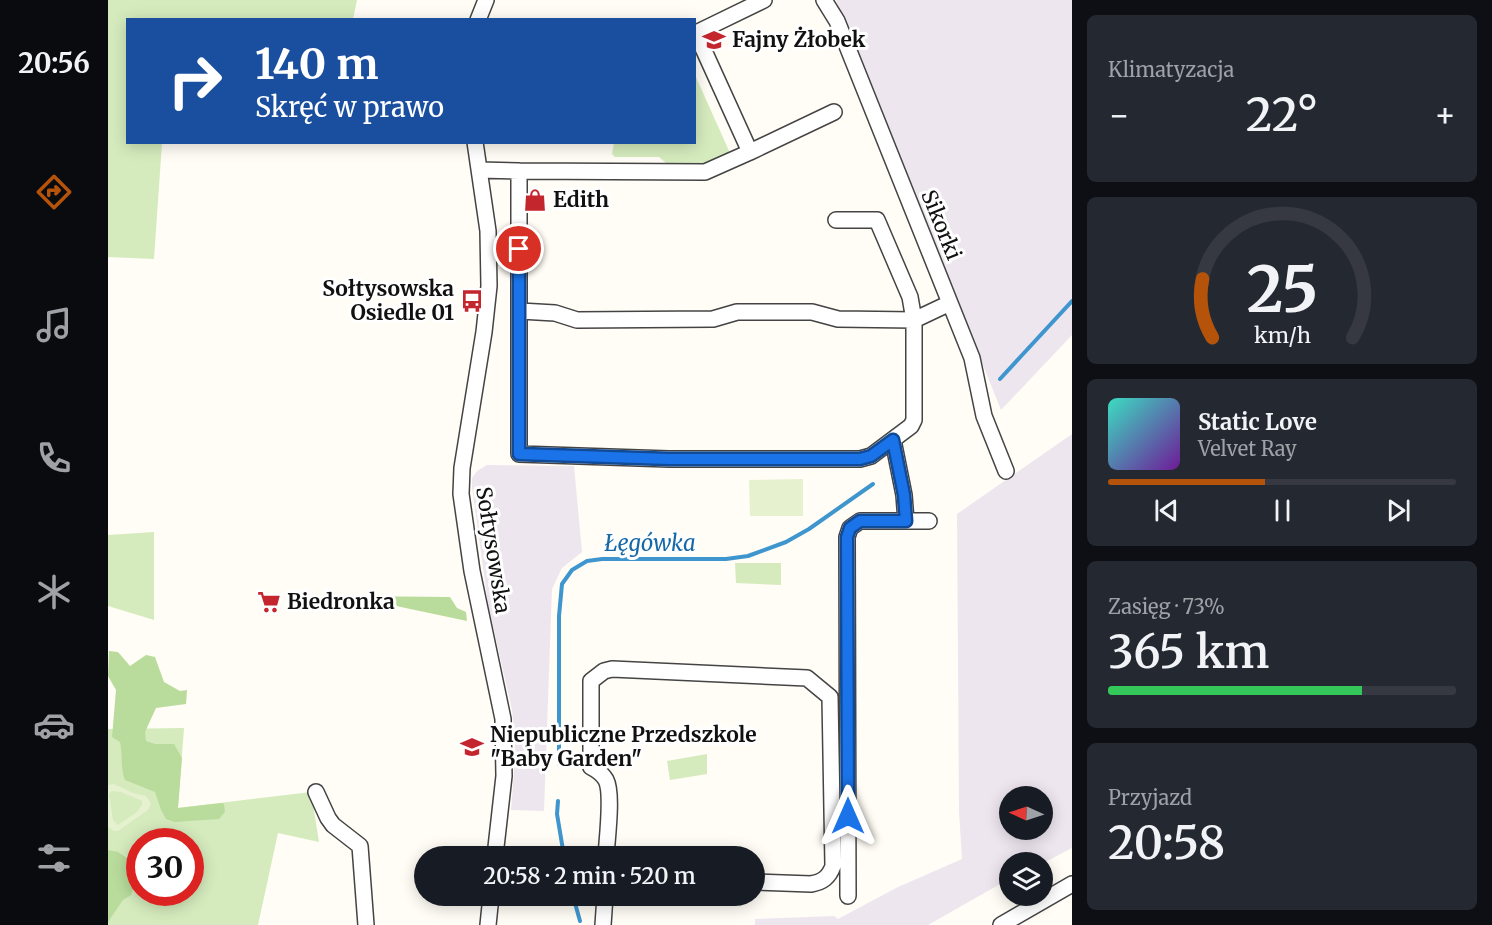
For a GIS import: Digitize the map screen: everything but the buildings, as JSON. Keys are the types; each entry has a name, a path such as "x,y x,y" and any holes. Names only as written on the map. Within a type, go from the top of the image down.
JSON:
{"street":[{"path":"479,18 486,0"},
{"path":"750,152 696,33 764,0"},
{"name":"Sikorki","path":"824,0 837,21 972,358 984,416 1006,471"},
{"path":"479,170 705,172 834,112"},
{"name":"Sołtysowska","path":"476,144 488,231 489,286 463,459 461,494 475,591 503,719 504,776 496,846"},
{"path":"519,171 519,454 669,459 860,459 871,456 893,440 914,420 914,320 910,297 877,220 836,220"},
{"path":"520,311 555,313 577,320 713,319 737,312 812,312 838,319 914,320 950,303"},
{"path":"893,440 904,495 906,521"},
{"path":"848,896 847,537 850,528 860,521 929,521"},
{"path":"607,846 610,790 606,779 591,767 591,681 604,671 612,669 807,678 830,697 833,866 826,878 811,884 765,882"},
{"path":"315,792 333,825 360,846 366,925"},
{"path":"1001,925 1072,884"},
{"path":"488,925 490,906"},
{"path":"603,925 604,906"}],"shaded area":[{"path":"836,0 1072,0 1072,335 1001,410"},
{"path":"1072,434 1072,848 1053,858 1053,852 999,852 999,885 928,925 755,925 755,919 834,916 838,919 898,887 962,859 959,812 957,514"},
{"path":"487,465 574,466 582,552 562,568 552,589 544,811 511,810 515,740 512,710 488,604 472,487 472,478 477,471"}],"green space":[{"path":"108,0 357,0 353,18 126,18 126,144 162,144 154,259 108,257"},
{"path":"696,77 730,153 704,163 668,165 659,157 615,157 612,154 614,144 696,144"},
{"path":"803,479 803,516 750,516 749,480"},
{"path":"154,532 154,620 108,606 108,535"},
{"path":"735,563 781,563 781,585 736,583"},
{"path":"349,596 450,597 457,608 466,612 467,621"},
{"path":"109,651 118,652 130,666 146,655 155,657 164,682 180,691 187,690 186,704 156,708 145,732 146,741 155,744 174,744 182,758 178,808 222,803 225,812 219,819 175,822 166,819 155,792 125,780 120,742 112,737 116,690 108,676"},
{"path":"184,728 178,808 311,792 319,842 278,833 258,925 108,925 108,729"},
{"path":"707,754 707,774 670,780 667,761"},
{"path":"114,784 146,796 151,804 148,810 118,831 114,831 108,827 108,785","holes":["112,791 121,792 142,801 142,805 137,812 118,825 113,820 109,794"]},
{"path":"108,850 118,852 126,857 126,898 108,922"}],"waterway":[{"name":"Łęgówka","path":"1000,379 1072,301"},
{"name":"Łęgówka","path":"559,764 559,616 562,584 572,570 587,561 602,559 726,559 748,556 786,542 809,529 873,484"},
{"name":"Łęgówka","path":"558,801 557,814 562,846"},
{"name":"Łęgówka","path":"576,906 580,921"}],"place":[{"name":"Fajny Żłobek","path":"714,40"},
{"name":"Edith","path":"535,200"},
{"name":"Sołtysowska Osiedle 01","path":"472,301"},
{"name":"Biedronka","path":"269,602"},
{"name":"Niepubliczne Przedszkole \"Baby Garden\"","path":"472,747"}],"route":[{"path":"519,249 519,454 669,459 860,459 871,456 893,440 904,495 906,521 860,521 850,528 847,537 848,816"}]}
